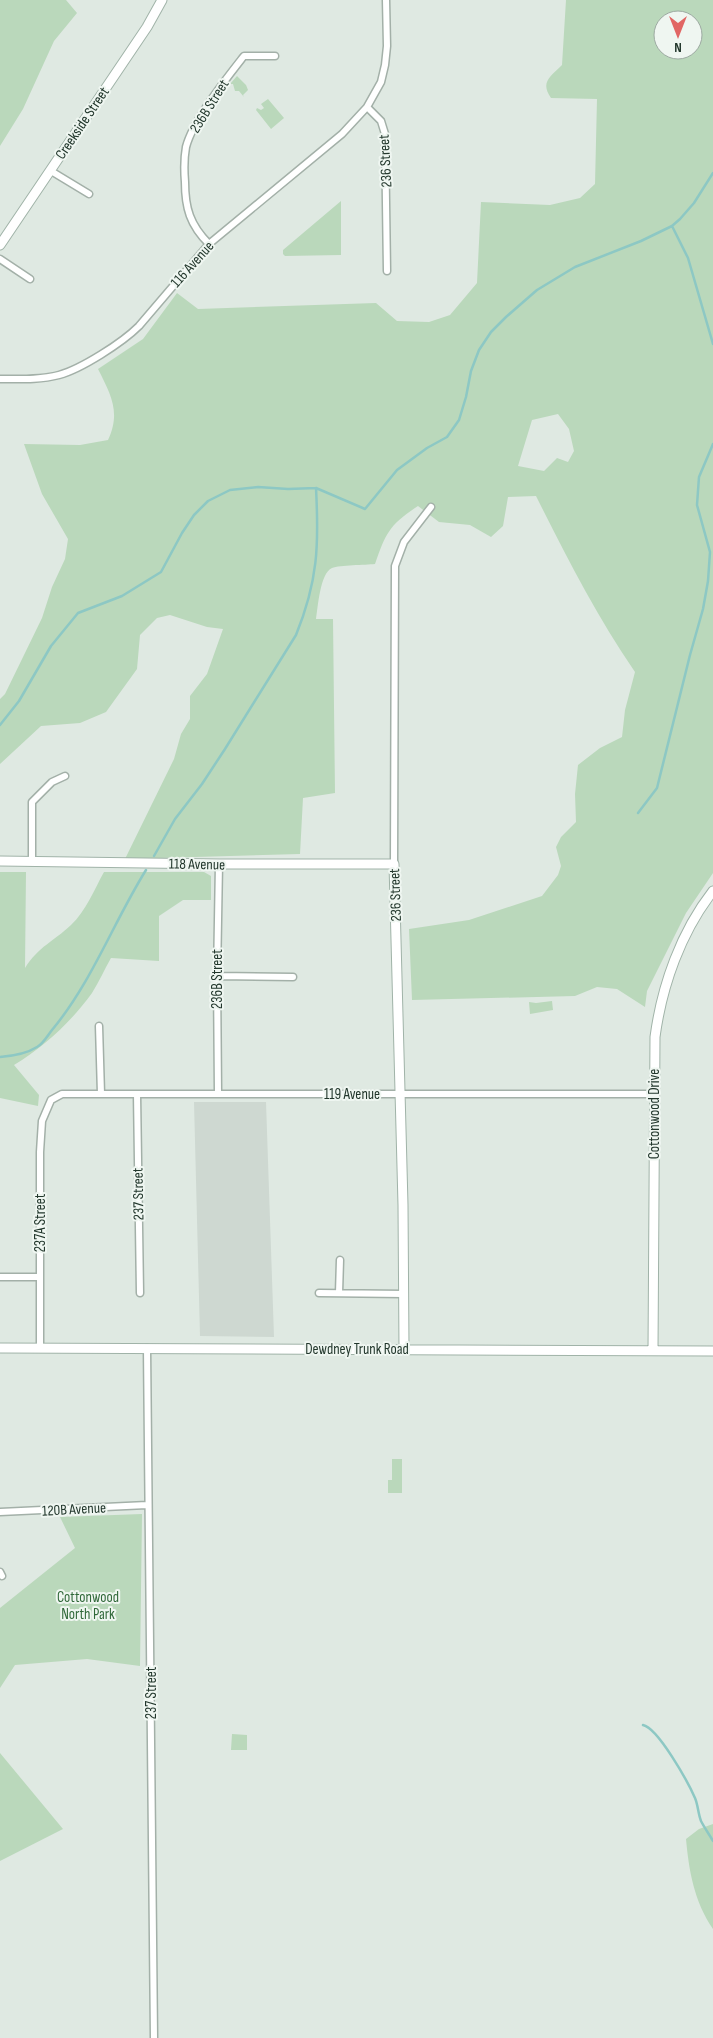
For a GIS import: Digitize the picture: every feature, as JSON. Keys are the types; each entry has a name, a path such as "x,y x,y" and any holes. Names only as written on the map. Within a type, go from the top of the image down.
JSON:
{"street":[{"name":"Creekside Street","path":"0,245 147,27 162,0"},
{"path":"367,108 381,82 385,65 386,0"},
{"name":"236B Street","path":"209,244 195,228 186,207 185,158 189,139 221,85 244,56 274,56"},
{"name":"116 Avenue","path":"0,379 37,378 60,374 86,362 120,341 139,326 209,244 342,134 367,108"},
{"name":"236 Street","path":"367,108 380,121 385,134 387,271"},
{"path":"51,171 89,194"},
{"path":"0,259 30,279"},
{"name":"236 Street","path":"404,1349 394,864 395,566 404,542 431,507"},
{"path":"32,862 32,802 52,782 65,776"},
{"name":"118 Avenue","path":"0,861 394,864"},
{"name":"236B Street","path":"218,1094 217,976 219,864"},
{"name":"Cottonwood Drive","path":"653,1351 655,1037 662,995 693,919 713,891"},
{"path":"217,976 293,978"},
{"path":"99,1026 101,1094"},
{"name":"119 Avenue","path":"52,1100 62,1094 654,1094"},
{"name":"237 Street","path":"137,1094 140,1293"},
{"name":"237A Street","path":"40,1348 40,1152 42,1121 52,1100"},
{"path":"339,1293 340,1260"},
{"path":"0,1277 40,1277"},
{"path":"319,1293 404,1294"},
{"name":"Dewdney Trunk Road","path":"0,1348 713,1351"},
{"name":"237 Street","path":"147,1348 147,1505 150,1599 154,2038"},
{"name":"120B Avenue","path":"0,1512 147,1505"}],"shaded area":[{"path":"194,1102 266,1102 274,1337 200,1336"}],"green space":[{"path":"0,0 66,0 77,13 54,41 23,109 0,146"},
{"path":"566,0 713,0 713,873 686,913 647,991 645,1007 617,989 597,987 575,996 412,1000 409,929 469,920 542,896 558,875 561,866 556,847 561,837 576,822 575,794 578,765 600,748 622,737 625,710 635,672 595,608 536,496 508,497 503,526 491,537 470,525 439,522 418,506 390,530 375,564 341,566 328,571 320,591 316,619 333,619 335,793 303,798 300,854 125,859 174,759 181,734 190,719 190,696 207,674 223,629 207,627 170,615 157,618 140,635 137,669 106,712 80,723 41,726 0,764 0,699 5,694 42,618 52,587 65,559 68,539 42,494 24,444 80,445 108,440 114,421 113,404 98,369 143,339 177,293 198,309 376,303 397,321 429,322 450,315 477,283 481,202 550,205 580,198 595,184 597,99 551,98 546,88 550,76 562,65","holes":["558,414 569,429 574,451 568,462 557,458 544,471 518,466 532,420"]},
{"path":"237,76 246,85 248,90 243,95 244,97 239,91 235,91 233,84 230,84"},
{"path":"268,99 284,118 271,129 256,110 257,108 261,110 264,108 261,104"},
{"path":"341,201 341,255 285,256 283,254 283,250"},
{"path":"0,872 26,872 25,968 41,949 76,919 85,907 104,872 204,872 211,876 211,900 183,900 159,916 159,961 111,958 92,993 75,1014 46,1042 14,1065 39,1095 38,1106 0,1098"},
{"path":"552,1001 553,1010 530,1014 529,1002"},
{"path":"392,1459 402,1459 402,1493 388,1493 388,1480 392,1480"},
{"name":"Cottonwood North Park","path":"142,1514 140,1666 87,1659 15,1665 0,1688 0,1608 75,1548 60,1517"},
{"path":"232,1734 247,1735 247,1750 231,1750"},
{"path":"0,1753 63,1829 0,1861"},
{"path":"713,1824 713,1929 697,1897 689,1863 686,1839 699,1829"}],"waterway":[{"path":"0,725 19,701 51,646 78,613 122,596 161,572 182,533 194,515 208,501 230,490 258,487 316,488 365,509 397,470 427,448 447,437 459,420 471,371 479,350 491,332 506,317 537,290 575,267 641,241 672,226 694,203 713,173"},
{"path":"672,226 688,258 713,344"},
{"path":"638,813 657,788 703,609 708,581 710,552 697,505 699,477 713,444"},
{"path":"154,856 175,819 202,784 296,635 313,580 317,545 316,488"},
{"path":"0,1057 28,1051 39,1046 45,1039 66,1012 91,972 146,870"},
{"path":"643,1725 649,1728 664,1745 686,1780 695,1798 701,1821 713,1841"}]}
